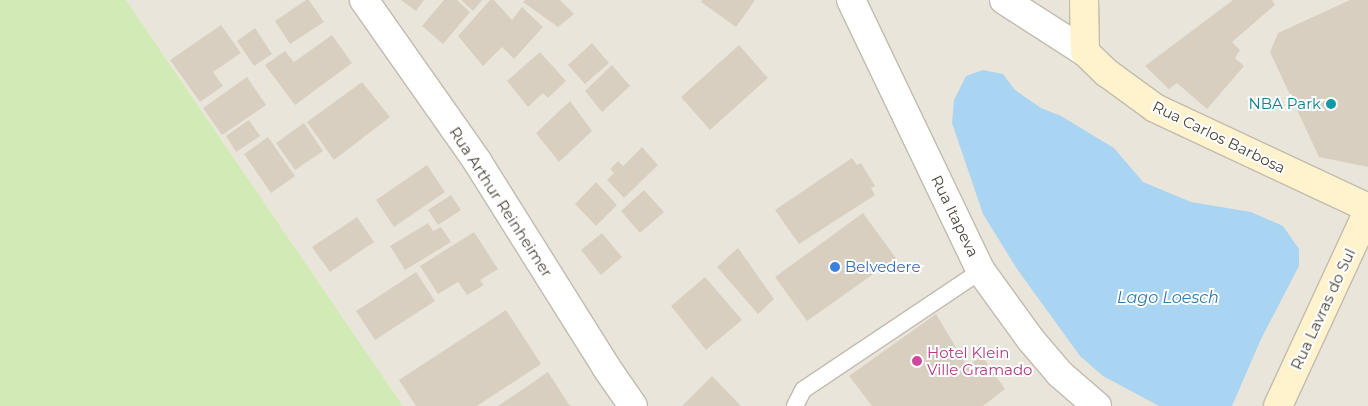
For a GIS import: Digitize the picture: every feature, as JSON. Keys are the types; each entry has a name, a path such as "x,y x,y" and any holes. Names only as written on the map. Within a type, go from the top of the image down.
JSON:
{"street":[{"name":"Rua Arthur Reinheimer","path":"364,0 477,161 606,367 634,406"},
{"name":"Rua Itapeva","path":"850,0 981,271 1032,340 1060,374 1097,406"},
{"name":"Rua Carlos Barbosa","path":"1004,0 1085,52 1107,73 1154,108 1368,209"},
{"path":"1084,0 1085,52"},
{"name":"Rua Lavras do Sul","path":"1278,406 1368,209"}],"lane":[{"path":"795,406 803,390 981,271"}],"shaded area":[{"path":"126,0 1368,0 1368,406 403,406"}],"green space":[{"path":"0,0 126,0 403,406 0,406"}],"water":[{"name":"Lago Loesch","path":"983,70 1003,74 1015,90 1041,108 1061,116 1114,148 1143,182 1191,202 1251,212 1283,226 1299,249 1299,266 1261,339 1232,406 1159,406 1103,376 1080,356 1017,269 983,214 952,123 954,100 966,76"}],"building":[{"path":"306,0 309,0 324,22 290,44 275,21"},
{"path":"401,0 424,0 416,11"},
{"path":"444,0 457,0 470,12 443,44 422,26"},
{"path":"461,0 482,0 473,11"},
{"path":"490,0 494,0 512,20 522,7 543,27 514,59 502,47 483,66 458,36"},
{"path":"525,0 560,0 574,14 558,27 523,2"},
{"path":"702,0 755,0 736,27 701,2"},
{"path":"1233,0 1272,0 1275,5 1232,42 1240,50 1235,58 1244,66 1207,109 1177,83 1169,89 1145,66"},
{"name":"NBA Park","path":"1350,0 1368,0 1368,167 1319,157 1270,52 1278,33"},
{"path":"221,25 241,53 213,72 223,86 200,102 170,60"},
{"path":"255,28 272,54 254,66 237,41"},
{"path":"332,35 352,63 295,105 265,65 285,51 294,62"},
{"path":"592,43 609,63 585,84 568,65"},
{"path":"739,45 768,78 710,130 681,97"},
{"path":"540,52 566,81 548,98 543,93 528,107 507,81"},
{"path":"612,65 630,86 602,112 585,91"},
{"path":"247,77 266,105 222,135 203,108"},
{"path":"362,82 390,117 334,160 307,122"},
{"path":"570,101 592,131 559,162 536,133"},
{"path":"249,120 260,136 236,152 226,136"},
{"path":"304,123 323,151 295,170 276,143"},
{"path":"268,137 295,176 271,193 244,154"},
{"path":"642,147 658,165 624,198 607,180 614,173 610,169 618,161 623,166"},
{"path":"852,158 857,165 861,163 875,186 871,188 875,195 799,244 775,210"},
{"path":"427,165 445,192 394,227 376,200"},
{"path":"596,182 617,205 596,226 575,204"},
{"path":"644,190 664,212 640,233 621,211"},
{"path":"451,195 461,210 438,225 428,210"},
{"name":"Belvedere","path":"863,213 896,258 807,321 775,277"},
{"path":"357,217 374,242 330,272 312,247"},
{"path":"428,223 433,231 441,227 451,242 405,270 390,246"},
{"path":"474,232 498,269 480,280 484,285 467,295 458,282 438,294 420,266"},
{"path":"602,233 622,257 601,275 581,250"},
{"path":"738,248 774,299 758,314 717,267"},
{"path":"416,272 435,301 375,340 356,311"},
{"path":"705,277 742,320 706,350 671,306"},
{"path":"506,310 541,364 477,406 416,406 399,380"},
{"name":"Hotel Klein Ville Gramado","path":"936,314 967,366 982,356 1005,389 983,406 872,406 849,376"},
{"path":"548,372 570,406 498,406"},
{"path":"712,376 741,406 682,406"}],"place":[{"name":"NBA Park","path":"1331,104"},
{"name":"Belvedere","path":"835,267"},
{"name":"Hotel Klein Ville Gramado","path":"917,361"}]}
